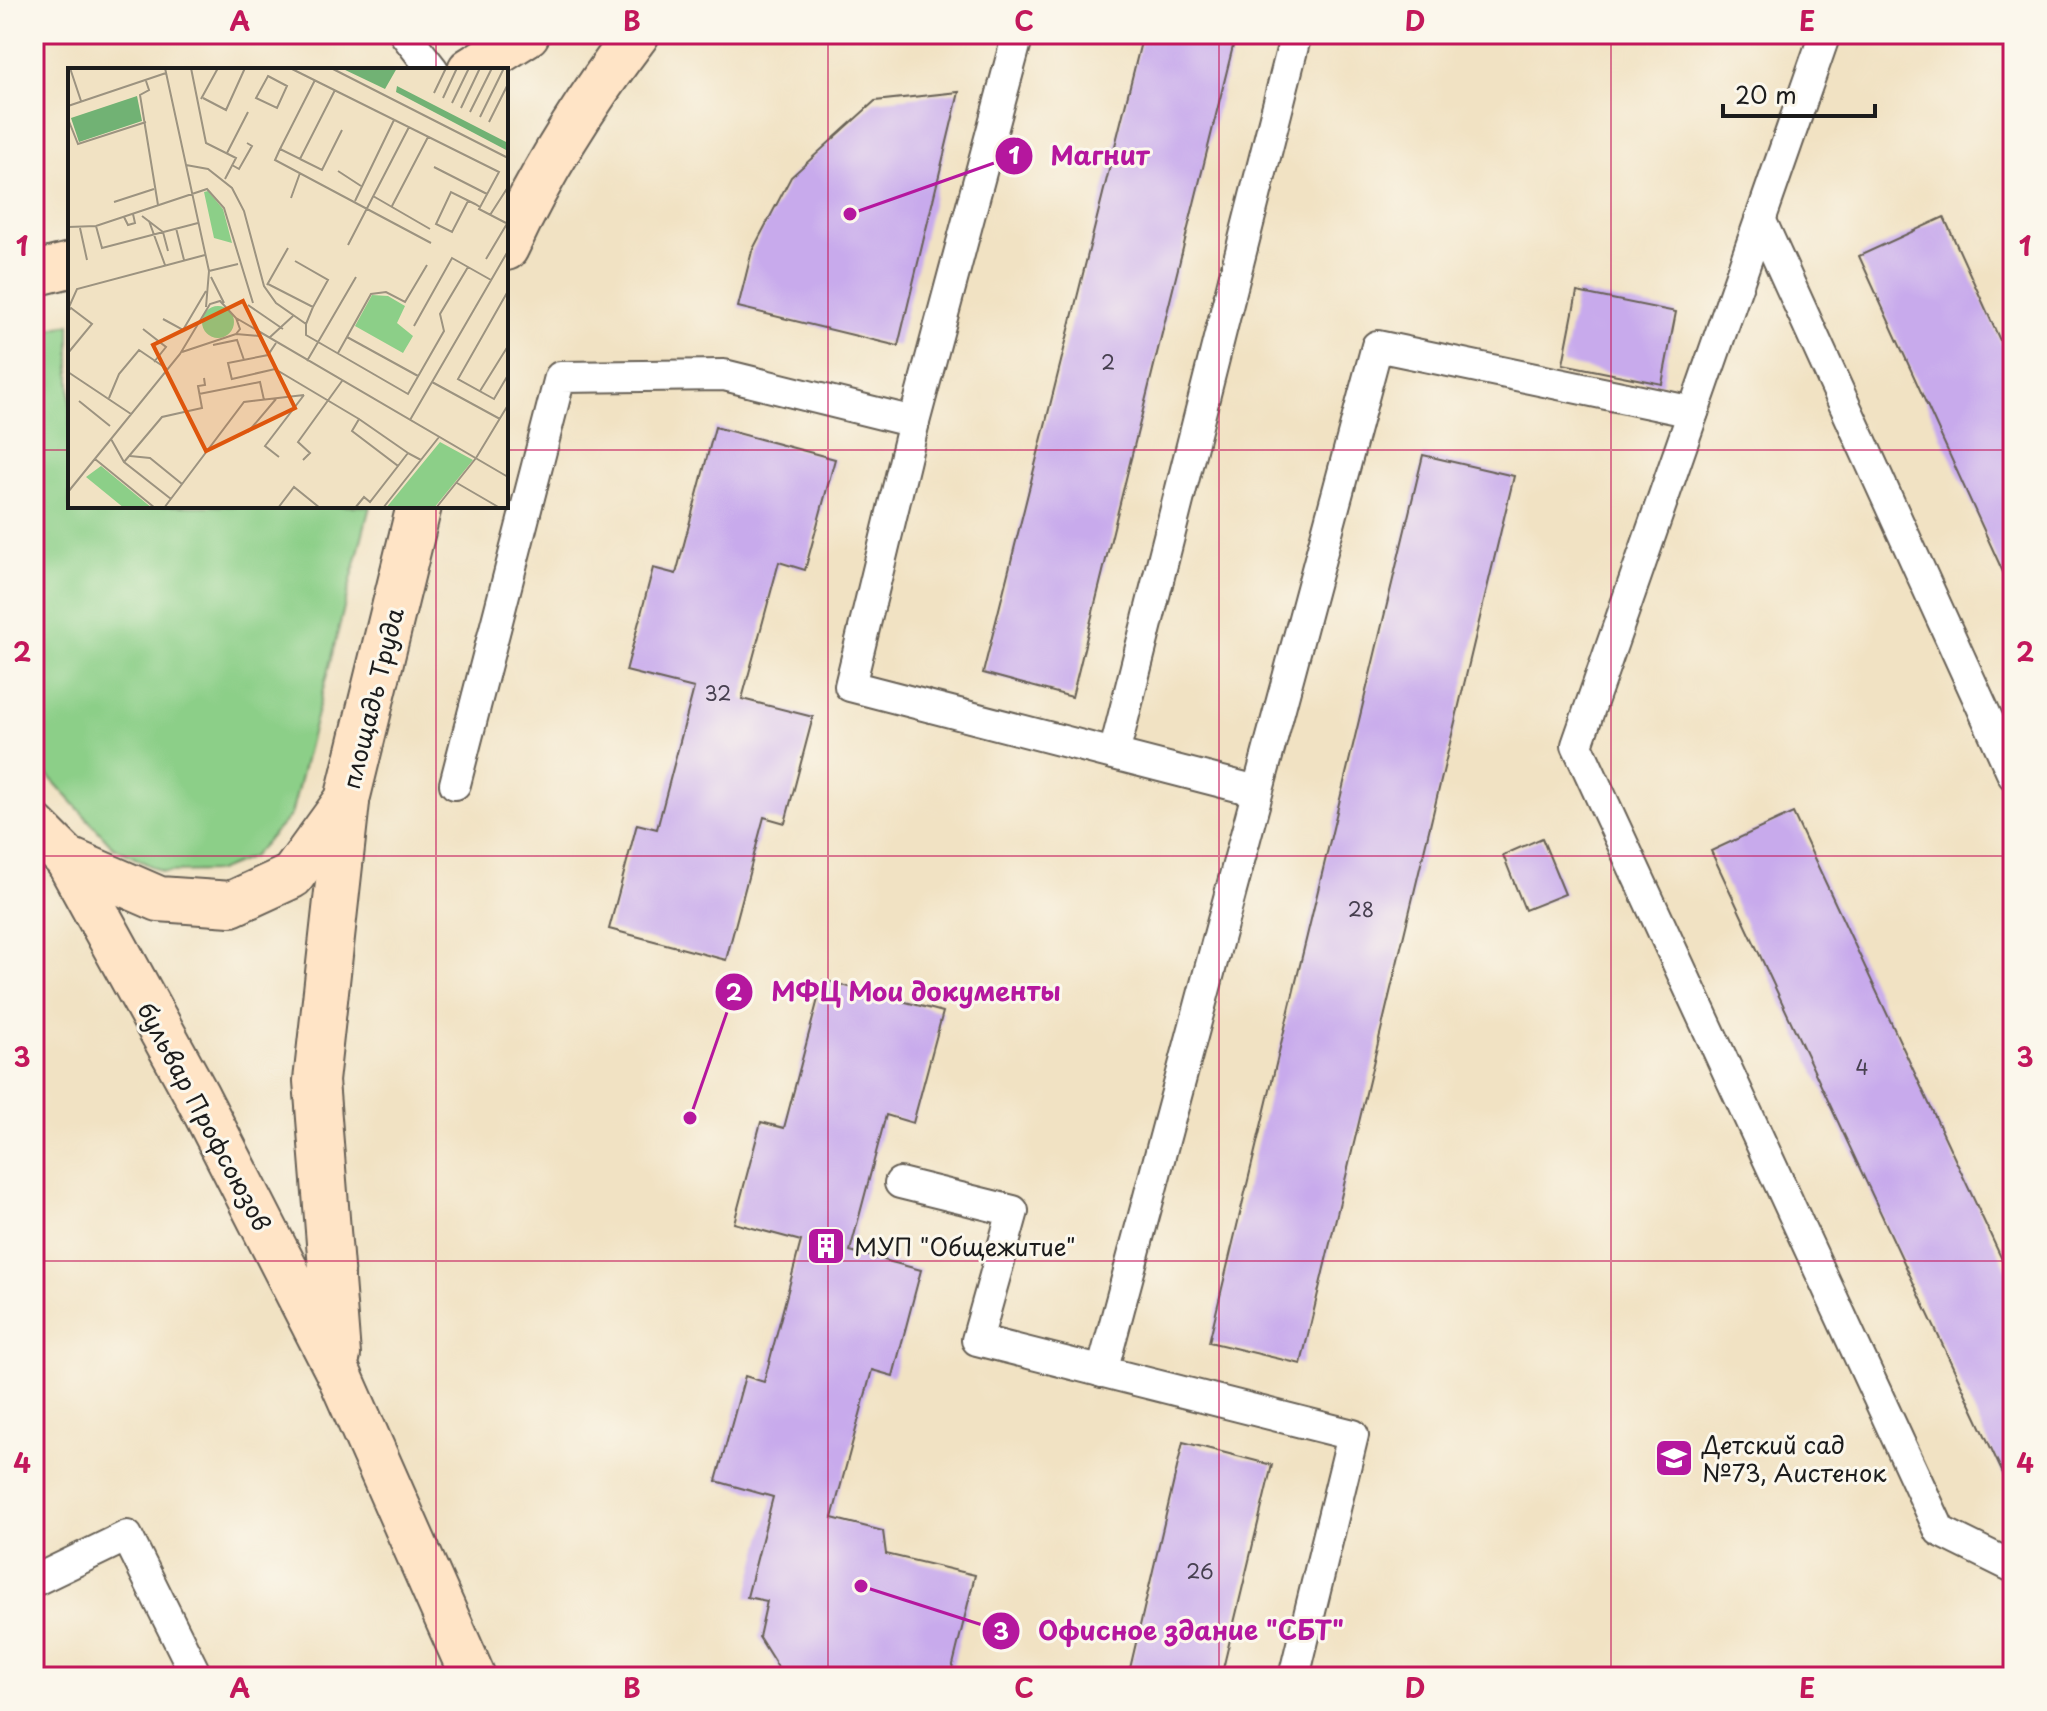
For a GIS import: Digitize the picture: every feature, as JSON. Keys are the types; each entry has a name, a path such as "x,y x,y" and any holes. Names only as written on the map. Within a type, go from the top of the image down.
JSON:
{"street":[{"path":"473,68 527,34"},
{"path":"508,244 533,191 590,96 637,34"},
{"path":"34,274 68,266"},
{"name":"площадь Труда","path":"34,826 67,859 159,899 231,904 292,876 347,800 419,508"},
{"name":"бульвар Профсоюзов","path":"339,1374 316,1081 347,800"},
{"name":"бульвар Профсоюзов","path":"67,859 196,1094 339,1374 473,1677"}],"lane":[{"path":"405,34 431,68"},
{"path":"1018,34 914,422 850,686 1257,791"},
{"path":"1114,754 1296,34"},
{"path":"1825,34 1577,745 1940,1531 2013,1567"},
{"path":"1760,219 2013,775"},
{"path":"1102,1372 1377,346 1693,412"},
{"path":"455,784 560,377 724,375 914,422"},
{"path":"900,1183 1013,1211 977,1340 1353,1435 1294,1677"},
{"path":"34,1581 127,1536 197,1677"}],"green space":[{"path":"68,325 68,508 369,508 291,815 252,857 218,871 163,872 113,847 34,760 34,334"}],"building":[{"path":"1143,34 1236,34 1072,697 983,673"},
{"path":"959,92 898,346 738,307 752,251 791,177 875,101"},
{"path":"1944,217 2013,369 2013,594 1859,256"},
{"path":"1577,292 1676,312 1662,384 1563,364"},
{"path":"715,427 835,459 805,570 779,562 742,699 813,717 785,823 764,817 726,960 609,929 637,824 657,829 694,688 626,671 653,568 676,574"},
{"path":"1423,455 1514,476 1301,1364 1209,1342"},
{"path":"1793,813 2013,1283 2013,1495 1711,851"},
{"path":"1542,838 1565,894 1525,910 1503,855"},
{"name":"МУП \"Общежитие\"","path":"823,980 943,1012 913,1123 886,1115 850,1251 921,1270 893,1376 872,1370 832,1518 883,1531 886,1554 975,1575 950,1677 784,1677 759,1637 767,1601 747,1597 773,1497 716,1481 745,1376 764,1382 801,1241 734,1223 761,1122 784,1128"},
{"path":"1183,1442 1272,1465 1221,1677 1128,1677"}],"place":[{"name":"Магнит","path":"850,214"},
{"name":"МФЦ Мои документы","path":"690,1118"},
{"name":"МУП \"Общежитие\"","path":"826,1246"},
{"name":"Детский сад №73, Аистенок","path":"1674,1458"},
{"name":"Офисное здание \"СБТ\"","path":"861,1586"}]}
